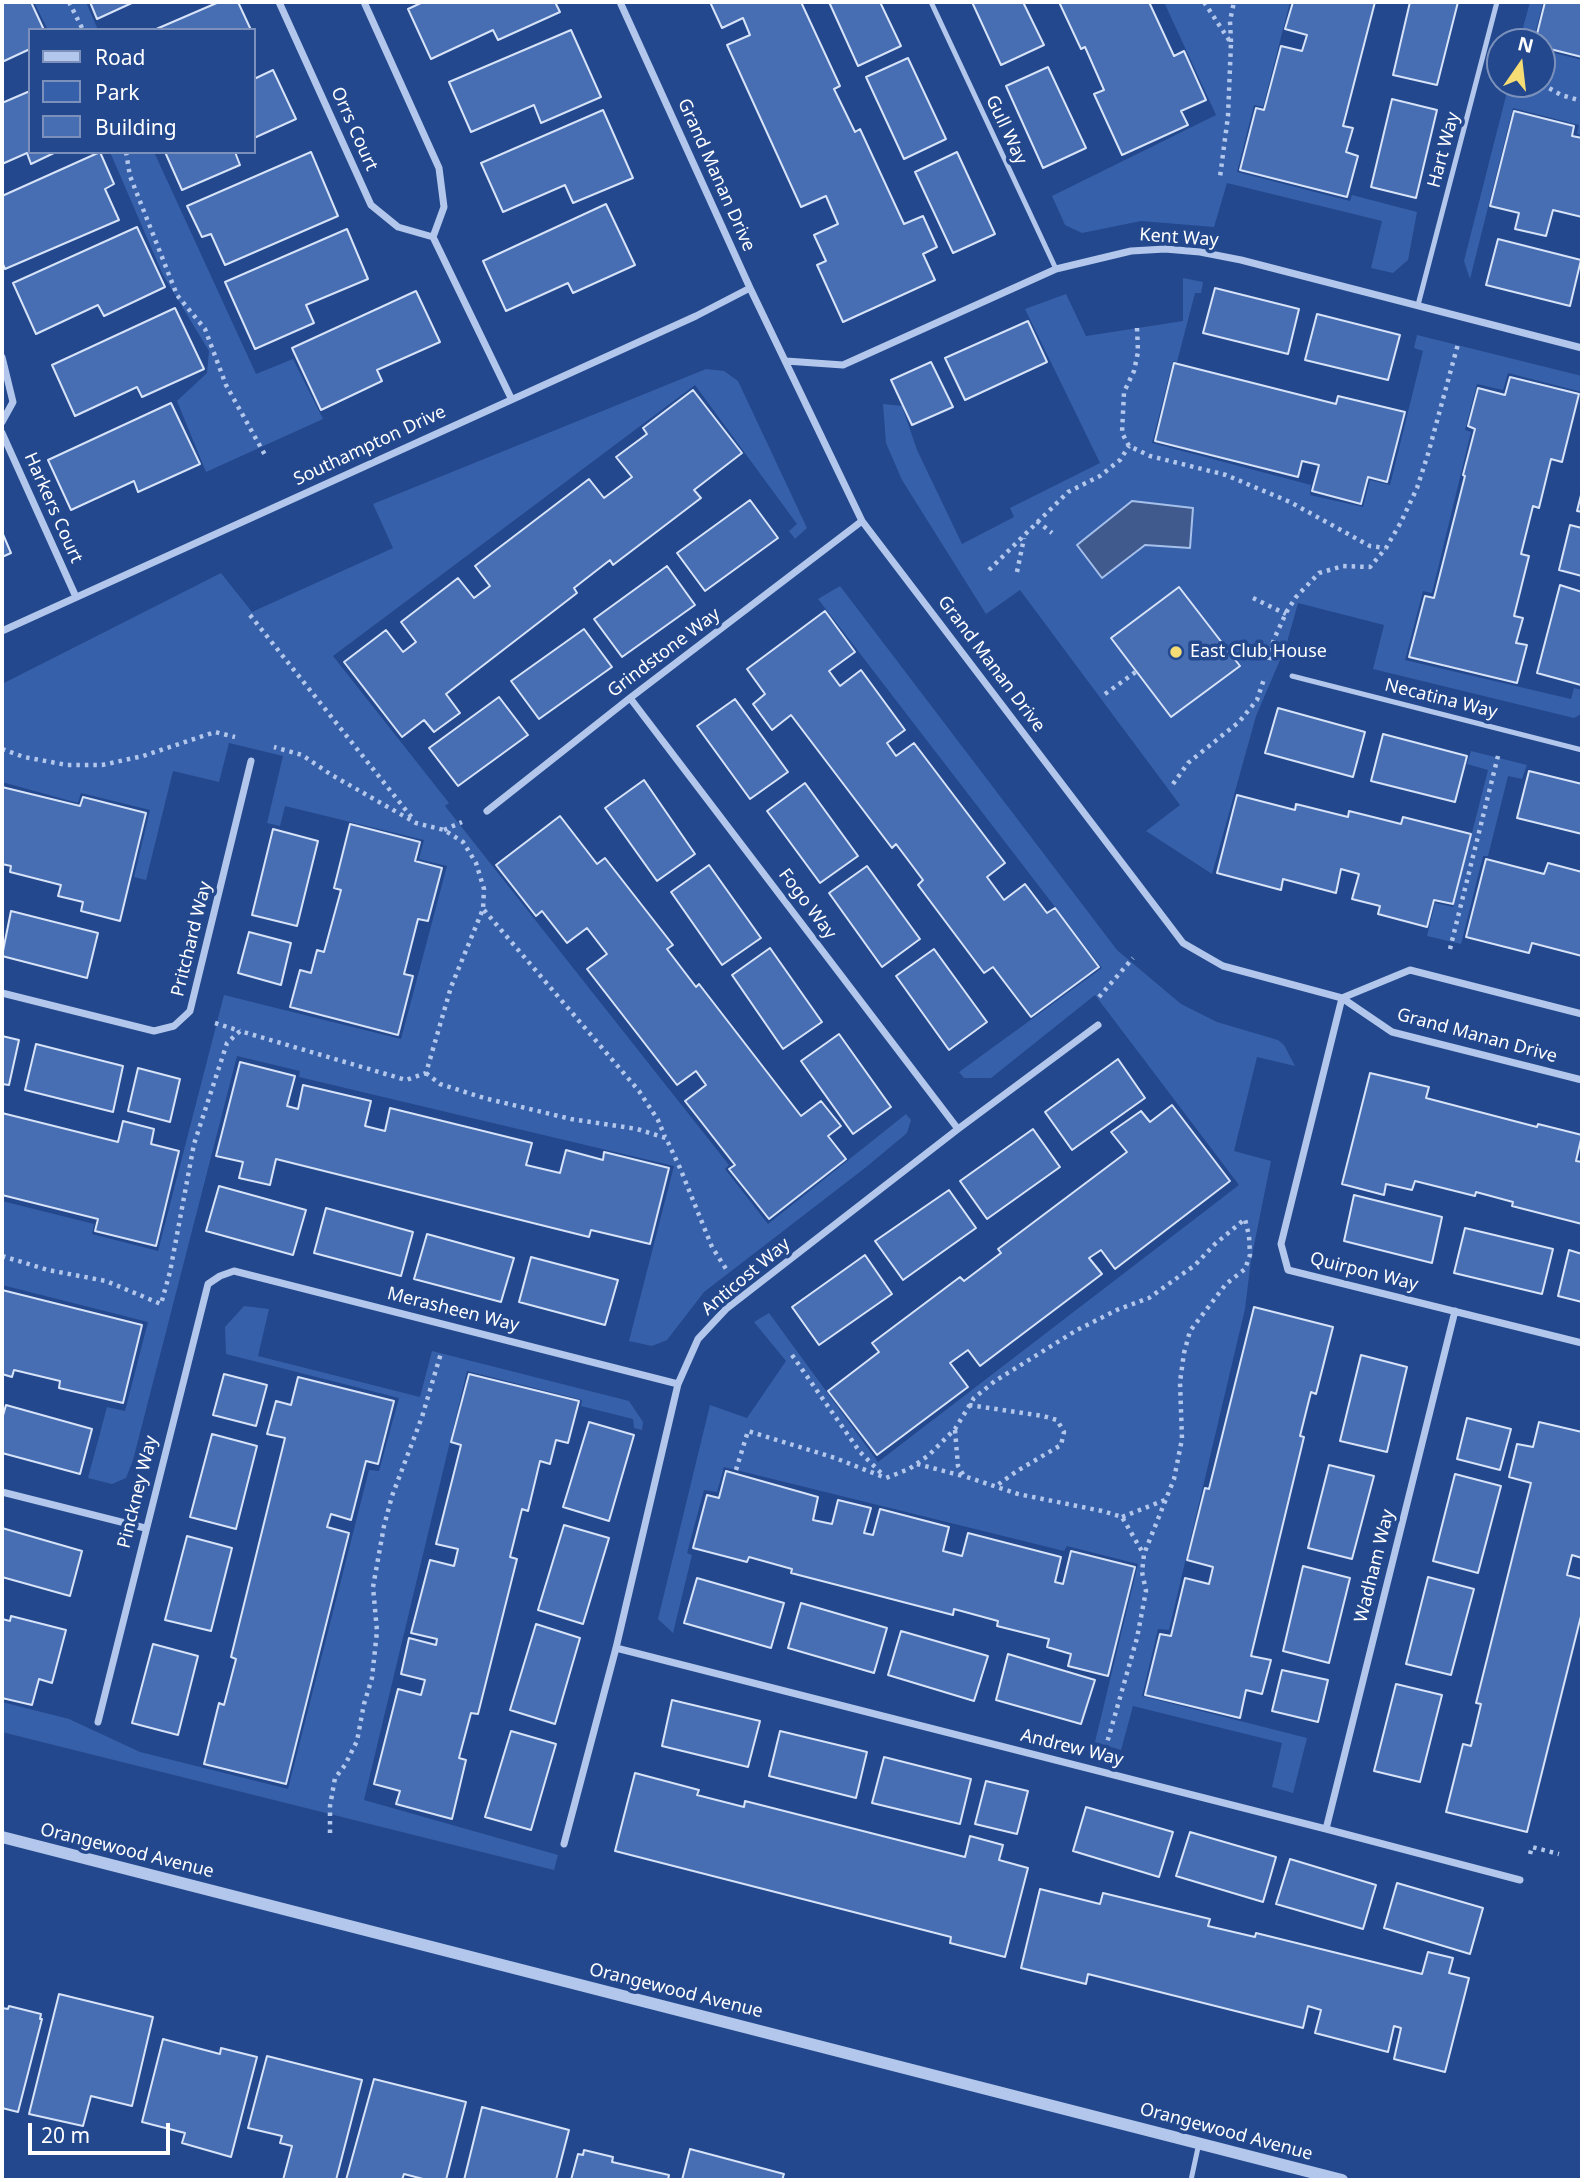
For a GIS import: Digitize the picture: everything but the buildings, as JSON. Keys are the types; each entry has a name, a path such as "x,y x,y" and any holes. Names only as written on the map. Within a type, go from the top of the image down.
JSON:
{"street":[{"name":"Orrs Court","path":"279,2 371,205 398,227 433,237"},
{"path":"364,2 439,168 444,207 433,237 511,398"},
{"name":"Grand Manan Drive","path":"620,2 750,288 862,521 1183,943 1223,966 1342,998 1392,1032 1582,1080"},
{"name":"Kent Way","path":"786,361 844,365 1056,269 1131,251 1165,249 1200,252 1582,348"},
{"name":"Southampton Drive","path":"2,631 696,316 750,288"},
{"path":"2,357 13,402 2,422"},
{"name":"Harkers Court","path":"2,433 76,597"},
{"name":"Grindstone Way","path":"487,811 862,521"},
{"name":"Fogo Way","path":"630,698 958,1129"},
{"name":"Pritchard Way","path":"2,993 154,1031 174,1026 187,1014 190,1011 251,761"},
{"path":"1342,998 1410,970 1582,1014"},
{"name":"Quirpon Way","path":"1342,998 1281,1244 1288,1270 1582,1343"},
{"name":"Anticost Way","path":"564,1844 616,1648 678,1384 698,1339 726,1309 958,1129 1098,1025"},
{"name":"Merasheen Way","path":"220,1276 234,1271 678,1384"},
{"name":"Pinckney Way","path":"98,1722 208,1284 220,1276"},
{"name":"Wadham Way","path":"1326,1829 1455,1311"},
{"path":"2,1492 145,1528"},
{"name":"Andrew Way","path":"616,1648 1520,1880"},
{"name":"Orangewood Avenue","path":"2,1837 1342,2180"}],"lane":[{"name":"Gull Way","path":"931,2 1056,269"},
{"name":"Hart Way","path":"1418,305 1497,2"},
{"name":"Necatina Way","path":"1292,676 1582,750"},
{"path":"1191,2180 1199,2143"}],"path":[{"path":"69,2 82,28"},
{"path":"1204,2 1231,43"},
{"path":"1220,177 1228,116 1230,20 1234,2"},
{"path":"1556,92 1582,101"},
{"path":"126,154 131,176 177,295 205,329 226,385 265,455"},
{"path":"1173,784 1188,763 1239,722 1257,700 1274,639 1296,597 1319,573 1342,566 1370,567 1402,522 1417,488 1465,318"},
{"path":"1137,328 1139,352 1124,392 1122,433 1129,446 1150,456 1226,475 1290,502 1370,546 1385,548"},
{"path":"989,570 1068,492 1100,476 1120,460 1129,446"},
{"path":"1037,521 1052,533"},
{"path":"1017,572 1024,537"},
{"path":"1253,598 1286,614"},
{"path":"250,615 416,823"},
{"path":"1105,694 1137,671"},
{"path":"1450,949 1505,730"},
{"path":"2,749 24,757 67,765 102,765 143,756 215,732 246,740"},
{"path":"268,745 302,754 330,774 416,823 443,830 463,842 476,863 484,889 484,909 451,987 426,1073"},
{"path":"484,909 639,1091 659,1120 712,1247 726,1269 748,1292"},
{"path":"1098,1025 1098,998 1133,958"},
{"path":"2,1256 106,1281 161,1304 170,1272 194,1144 227,1043 240,1031 406,1080 426,1073"},
{"path":"426,1073 440,1084 484,1098 571,1119 637,1129 666,1138"},
{"path":"736,1471 748,1431 835,1458 886,1478 917,1464 955,1429 974,1398 995,1381 1077,1330 1119,1309 1149,1298 1167,1287 1245,1219 1250,1255 1245,1269 1226,1284 1190,1331 1180,1382 1182,1439 1174,1479 1144,1554 1142,1572 1146,1591 1141,1617 1100,1771"},
{"path":"330,1833 330,1807 335,1778 357,1741 372,1678 377,1631 373,1587 384,1526 392,1496 428,1397 447,1325"},
{"path":"792,1355 860,1452 886,1478"},
{"path":"969,1405 1043,1416 1056,1420 1064,1432 1061,1445 995,1486"},
{"path":"955,1429 958,1466 964,1476"},
{"path":"917,1464 1018,1494 1122,1517 1165,1500"},
{"path":"1122,1517 1144,1554"}],"green space":[{"path":"34,2 86,2 97,28 47,28"},
{"path":"1164,2 1290,2 1263,107 1254,105 1237,172 1350,201 1352,195 1417,212 1408,260 1393,273 1371,268 1382,221 1227,183 1214,227 1141,221 1082,233 1065,225 1052,196 1216,115"},
{"path":"1530,2 1543,2 1536,28 1523,28"},
{"path":"1556,54 1582,60 1582,135 1577,134 1579,125 1513,108 1470,279 1464,261 1505,98 1556,98"},
{"path":"111,154 155,154 256,374 293,359 323,419 206,472 177,401 207,373 209,351 163,275"},
{"path":"1183,278 1203,282 1201,293 1195,293 1177,362 1173,361 1152,443 1311,485 1310,495 1363,507 1370,480 1390,485 1423,351 1414,348 1417,335 1582,376 1582,392 1508,373 1503,390 1477,384 1465,430 1471,432 1432,593 1423,591 1405,660 1571,699 1574,688 1582,690 1581,714 1574,718 1373,669 1384,625 1298,603 1286,646 1256,716 1212,874 1146,831 1180,805 1020,590 986,614 902,480 886,443 883,404 902,406 917,450 962,544 1014,517 1010,508 1100,463 1025,309 1066,294 1086,336 1183,321"},
{"path":"706,369 724,371 738,381 807,528 795,539 789,531 797,524 695,385 333,656 449,803 445,806 729,1165 725,1169 768,1224 906,1114 911,1120 907,1133 704,1292 667,1340 652,1346 629,1341 674,1166 299,1077 300,1071 237,1056 133,1460 126,1478 112,1484 88,1478 107,1407 125,1411 148,1322 2,1285 2,1201 94,1224 92,1234 158,1251 224,995 401,1039 447,866 419,859 424,840 285,806 280,826 267,823 283,756 229,743 219,782 173,771 146,880 134,877 150,810 81,793 78,803 2,782 2,684 221,573 252,612 393,548 373,504"},
{"path":"840,586 1117,950 1181,1004 1217,1022 1278,1040 1284,1045 1295,1066 1257,1057 1234,1151 1271,1161 1251,1260 1245,1309 1169,1630 1158,1629 1142,1696 1307,1738 1293,1793 1272,1787 1282,1743 1133,1706 1121,1750 1095,1742 1138,1564 1067,1546 1064,1551 724,1467 717,1492 704,1490 687,1553 692,1555 673,1633 658,1619 710,1405 747,1418 786,1361 754,1322 769,1313 878,1462 1239,1185 1095,995 991,1078 964,1078 959,1072 1102,968 818,599"},
{"path":"1471,751 1527,765 1522,779 1508,776 1488,856 1483,856 1461,944 1427,936 1435,903 1453,907 1488,770 1467,764"},
{"path":"244,1306 269,1309 258,1356 420,1397 432,1351 629,1401 643,1422 642,1430 634,1428 633,1419 581,1406 582,1400 467,1371 364,1800 558,1855 554,1870 2,1732 2,1702 69,1719 140,1752 288,1789 369,1470 379,1471 399,1398 226,1354 225,1327"}],"shaded area":[{"path":"1132,501 1193,508 1190,548 1145,545 1102,578 1077,545"}],"place":[{"name":"East Club House","path":"1176,652"}]}
